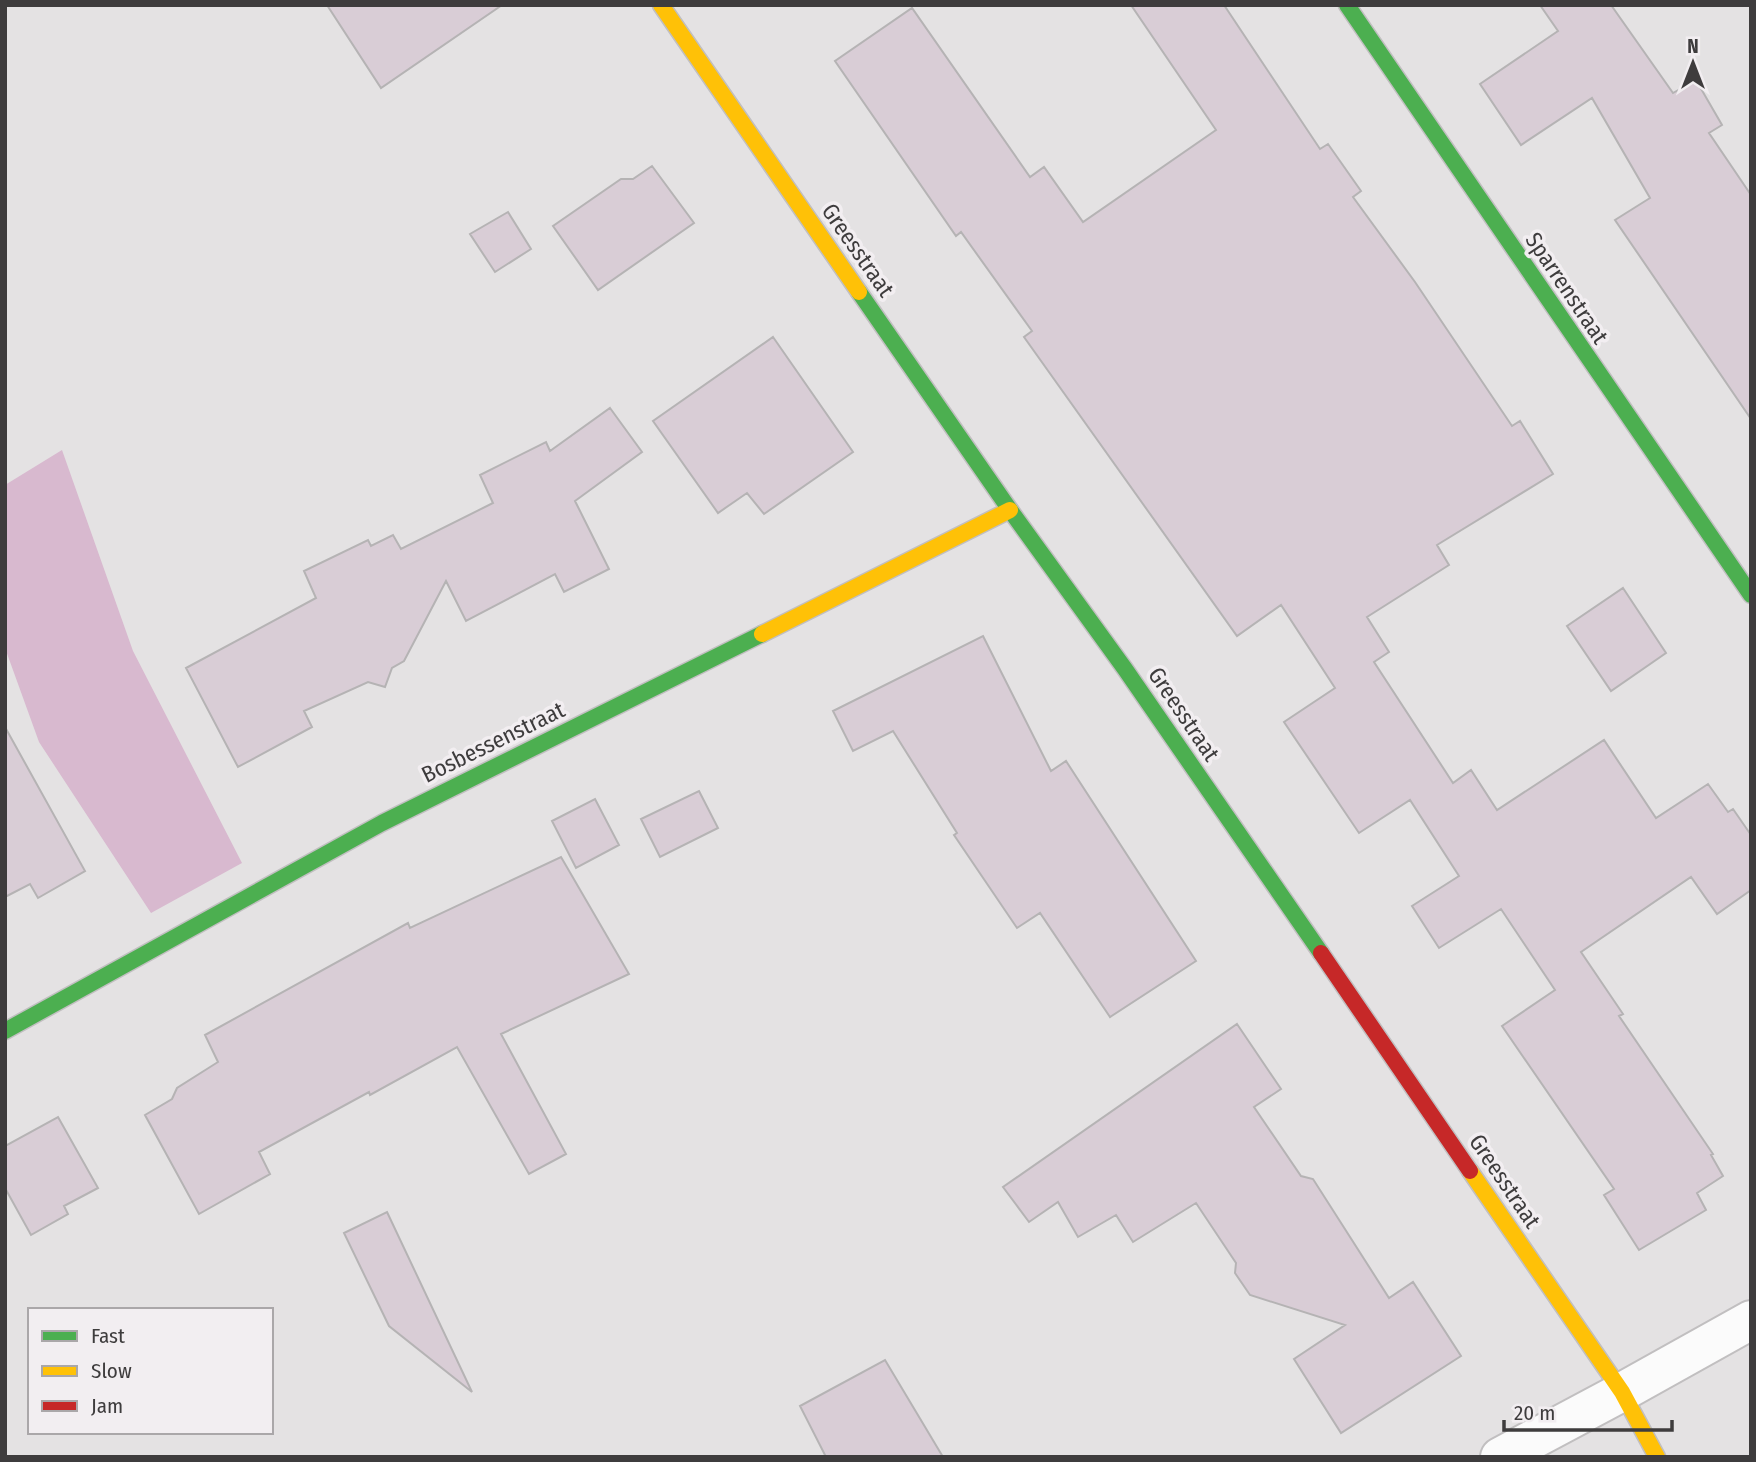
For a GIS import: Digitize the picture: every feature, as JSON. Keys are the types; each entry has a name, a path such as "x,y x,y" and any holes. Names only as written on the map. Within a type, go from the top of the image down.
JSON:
{"street":[{"name":"Greesstraat","path":"661,5 1010,510 1125,669 1622,1392 1657,1457"},
{"name":"Sparrenstraat","path":"1347,5 1751,595"},
{"name":"Bosbessenstraat","path":"5,1031 382,823 1010,510"},
{"path":"1500,1457 1751,1320"}],"shaded area":[{"path":"62,450 133,651 242,863 151,913 39,742 5,648 5,485"}],"building":[{"path":"327,5 502,5 381,88"},
{"path":"1131,5 1224,5 1320,149 1328,144 1361,191 1353,197 1415,282 1512,426 1520,421 1553,474 1437,545 1449,565 1367,617 1389,652 1374,662 1453,783 1471,770 1497,810 1604,740 1656,818 1708,784 1728,812 1733,809 1751,835 1751,890 1717,914 1691,877 1581,952 1623,1014 1619,1016 1713,1154 1711,1155 1723,1176 1697,1193 1706,1210 1639,1250 1604,1195 1614,1189 1502,1026 1555,990 1501,909 1439,948 1412,906 1459,876 1410,800 1359,833 1284,722 1335,688 1281,605 1237,636 1024,337 1032,331 961,232 956,236 835,61 912,8 1030,177 1044,167 1083,222 1216,130"},
{"path":"1540,5 1611,5 1673,93 1696,80 1722,125 1709,133 1751,195 1751,419 1615,220 1650,198 1592,98 1521,145 1480,84 1558,31"},
{"path":"652,166 694,223 598,290 553,226 621,179 633,179"},
{"path":"508,212 531,249 495,272 470,234"},
{"path":"773,337 853,452 764,514 747,493 718,513 653,421"},
{"path":"610,408 642,452 575,501 609,569 564,592 555,574 466,621 446,581 404,661 392,668 385,687 368,682 304,711 312,727 238,767 186,668 316,598 304,571 368,540 371,546 393,535 401,549 493,503 480,475 546,442 550,451"},
{"path":"1623,588 1666,653 1611,691 1567,626"},
{"path":"983,636 1051,771 1066,761 1196,961 1110,1017 1040,913 1017,928 954,835 957,833 893,731 853,751 833,711"},
{"path":"5,727 85,871 38,898 30,884 5,897"},
{"path":"699,791 718,828 660,857 641,819"},
{"path":"595,799 619,845 576,868 552,821"},
{"path":"561,857 629,974 501,1034 566,1154 529,1174 457,1047 259,1152 270,1174 199,1214 145,1115 172,1099 177,1088 218,1062 205,1035 408,923 410,928"},
{"path":"1237,1024 1281,1089 1254,1107 1301,1176 1313,1179 1389,1298 1413,1282 1461,1356 1341,1433 1294,1359 1345,1325 1250,1295 1235,1273 1236,1263 1196,1203 1133,1242 1116,1215 1078,1237 1058,1202 1029,1222 1003,1187"},
{"path":"58,1117 98,1188 64,1206 68,1214 31,1235 5,1188 5,1146"},
{"path":"387,1212 472,1392 389,1326 344,1233"},
{"path":"885,1360 943,1457 826,1457 800,1406"}],"traffic: fast":[{"path":"1347,5 1751,595"},
{"path":"859,292 1321,953"},
{"path":"5,1031 382,823 762,634"}],"traffic: slow":[{"path":"661,5 859,292"},
{"path":"762,634 1010,510"},
{"path":"1470,1171 1622,1392 1657,1457"}],"traffic: jam":[{"path":"1321,953 1470,1171"}]}
